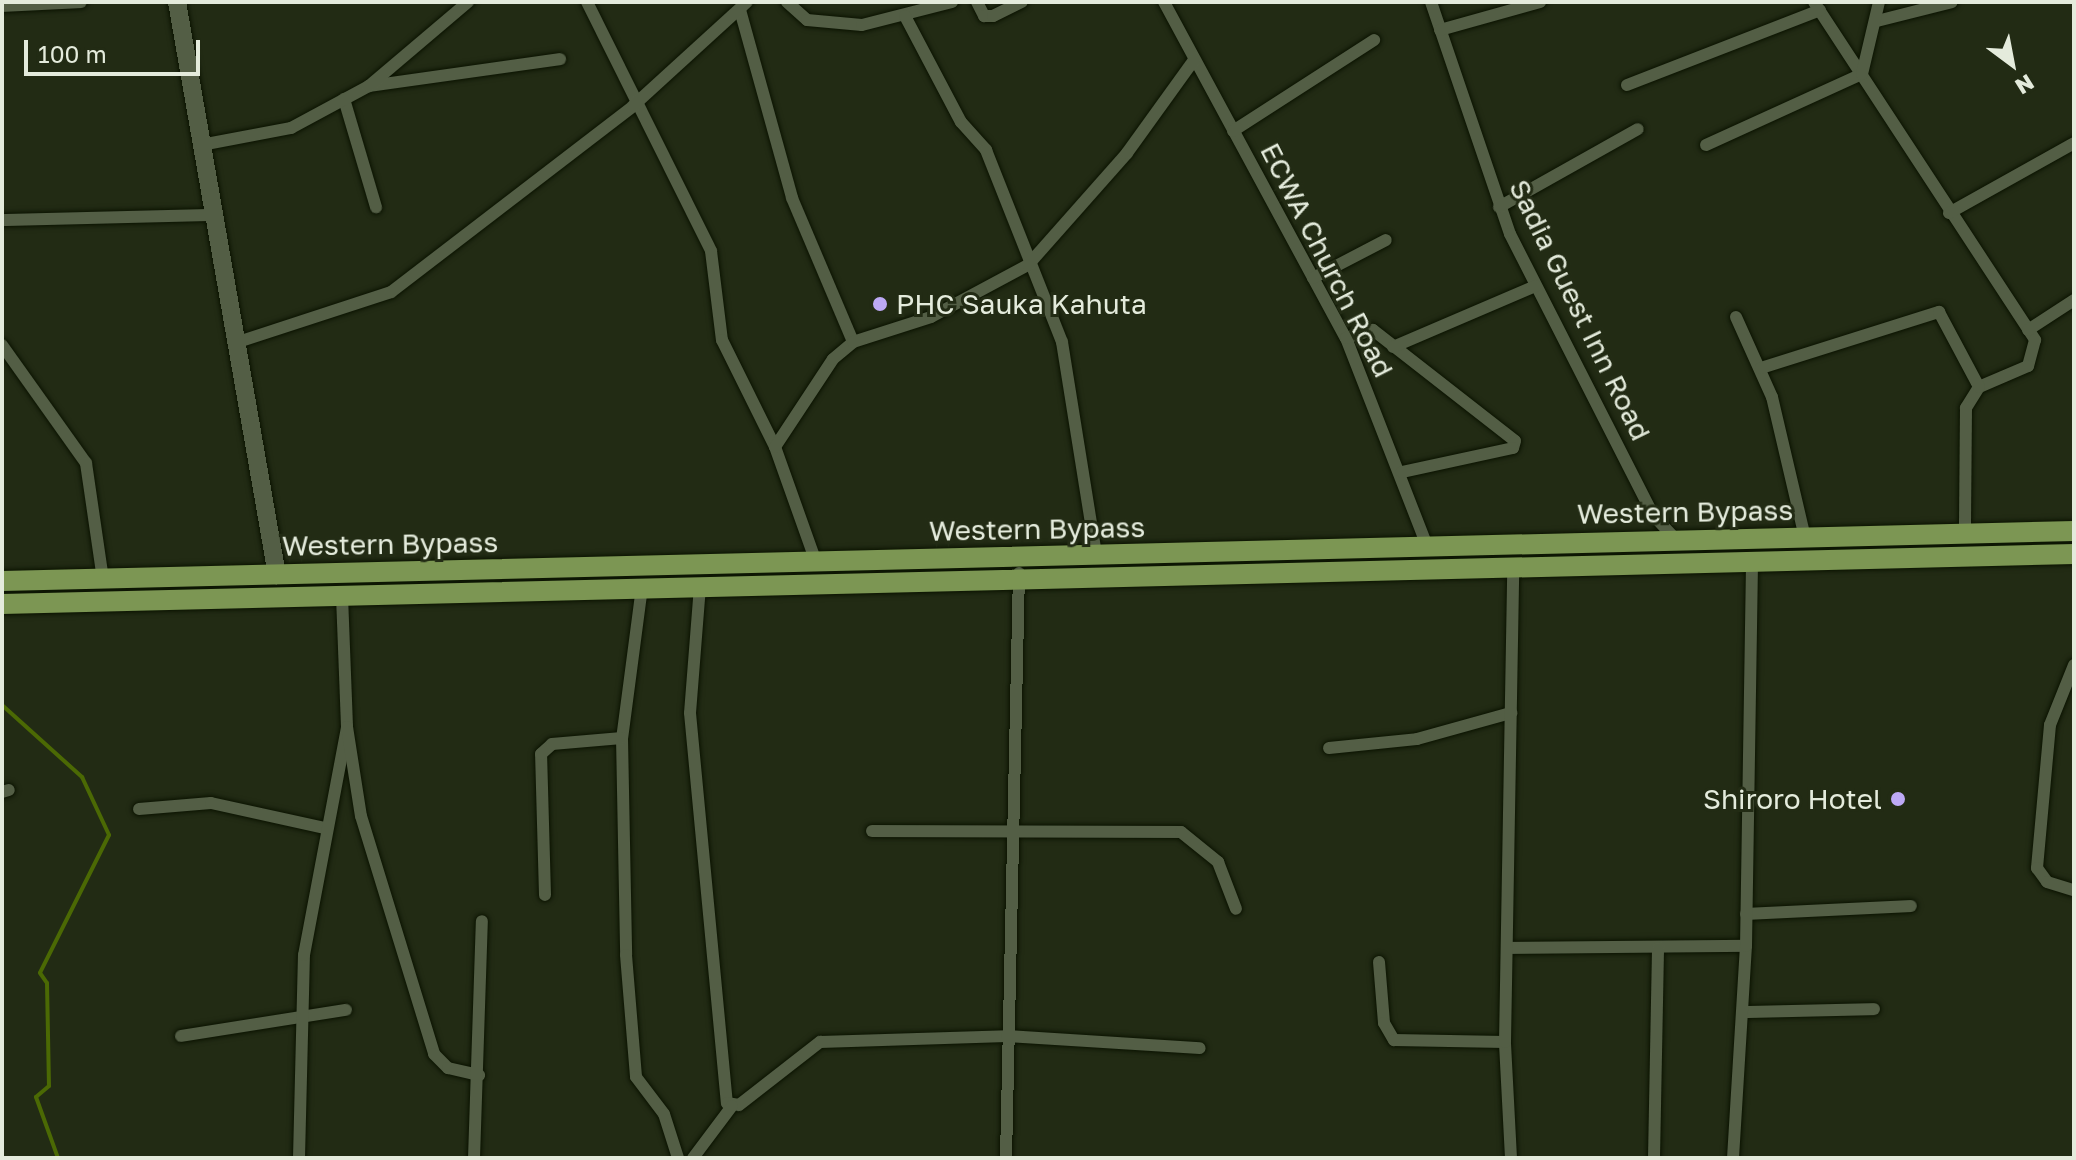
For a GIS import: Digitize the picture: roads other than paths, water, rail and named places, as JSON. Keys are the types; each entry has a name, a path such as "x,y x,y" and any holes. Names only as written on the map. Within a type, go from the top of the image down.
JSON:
{"main road":[{"name":"Western Bypass","path":"2,581 2074,531"},
{"name":"Western Bypass","path":"2,604 2074,554"}],"street":[{"path":"2,6 81,2"},
{"path":"177,2 277,575"},
{"path":"201,145 273,134 369,86 468,2"},
{"path":"587,2 633,106 711,251 722,340 775,447 816,562"},
{"path":"787,2 823,24 905,16 952,2"},
{"path":"977,2 984,16 993,16 1022,2"},
{"name":"Sadia Guest Inn Road","path":"1431,2 1499,207 1535,286 1653,515 1675,539"},
{"path":"1440,30 1540,2"},
{"path":"1706,145 1862,74 1877,21 1879,2"},
{"path":"1877,21 1952,2"},
{"name":"ECWA Church Road","path":"1168,3 1194,60 1346,338 1402,472 1428,548"},
{"path":"235,343 391,292 633,106 744,6 792,198 853,342"},
{"path":"1627,85 1817,6 2028,330 2035,360 1979,387 1966,408 1965,533"},
{"path":"905,16 961,122 986,150 1028,265 1062,342 1096,555"},
{"path":"1233,131 1374,40"},
{"path":"369,86 560,59"},
{"path":"775,447 833,359 853,342 931,317 1028,265 1127,153 1194,60"},
{"path":"344,99 376,207"},
{"path":"1499,207 1638,129"},
{"path":"1949,213 2074,143"},
{"path":"2,220 213,215"},
{"path":"1313,278 1386,240"},
{"path":"1393,347 1535,286"},
{"path":"2028,330 2074,300"},
{"path":"1761,368 1939,312 1979,387"},
{"path":"1736,317 1761,368 1805,538"},
{"path":"1346,338 1368,329 1515,441 1513,448 1402,472"},
{"path":"2,345 86,463 103,579"},
{"path":"1636,540 1653,515"},
{"path":"1006,1158 1019,557"},
{"path":"1733,1158 1746,946 1752,562"},
{"path":"1511,1158 1505,1042 1513,566"},
{"path":"700,586 690,713 724,1094 732,1106"},
{"path":"642,587 622,738 636,1077 664,1114 678,1158"},
{"path":"342,596 347,727 361,816 434,1054 448,1068 479,1075"},
{"path":"2074,665 2069,695 2050,725 2037,868 2047,882 2074,890"},
{"path":"1329,748 1417,739 1511,713"},
{"path":"299,1158 304,955 325,828 347,727"},
{"path":"545,895 541,754 552,744 622,738"},
{"path":"139,809 211,803 325,828"},
{"path":"872,831 1013,827 1181,832 1218,862 1236,909"},
{"path":"1746,914 1911,906"},
{"path":"474,1158 482,921"},
{"path":"1507,948 1746,946"},
{"path":"1654,1158 1658,948"},
{"path":"1379,962 1384,1023 1394,1040 1505,1042"},
{"path":"1743,1012 1874,1009"},
{"path":"181,1036 303,1020 346,1010"},
{"path":"693,1158 732,1106 820,1042 1007,1036 1200,1048"}],"waterway":[{"path":"2,705 82,777 109,835 40,973 47,983 49,1086 36,1097 58,1158"}],"place":[{"name":"PHC Sauka Kahuta","path":"880,304"},
{"name":"Shiroro Hotel","path":"1898,799"}]}
